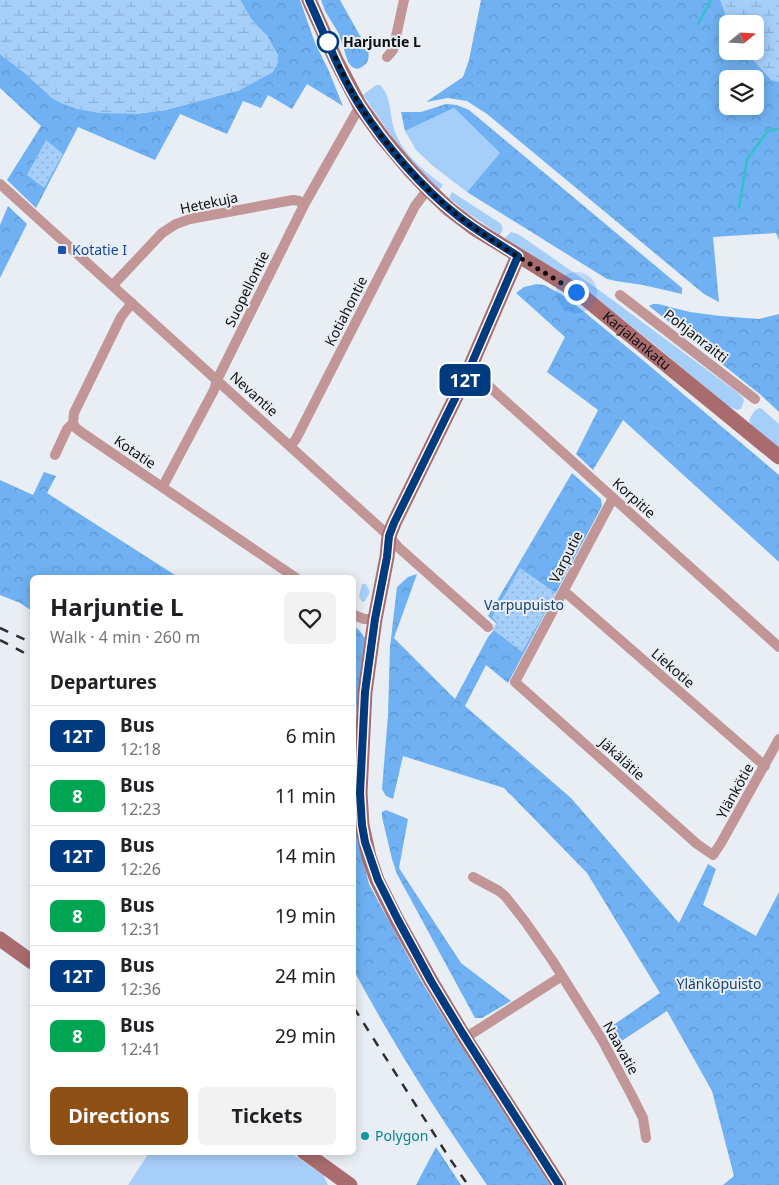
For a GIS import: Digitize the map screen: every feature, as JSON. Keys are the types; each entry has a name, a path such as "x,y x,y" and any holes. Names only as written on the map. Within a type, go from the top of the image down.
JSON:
{"street":[{"name":"Karjalankatu","path":"309,0 336,60 360,106 383,138 428,189 449,209 474,228 576,292 779,457"},
{"path":"387,57 393,50 404,0"},
{"name":"Suopellontie","path":"163,486 214,390 304,205 360,106"},
{"name":"Nevantie","path":"0,184 488,627"},
{"name":"Kotiahontie","path":"290,446 296,439 416,206 428,189"},
{"name":"Hetekuja","path":"113,285 162,233 176,224 190,219 293,200 299,201 304,205"},
{"path":"518,256 468,372 389,536 365,692 360,793 362,825 369,857 398,920 431,981 559,1185"},
{"name":"Pohjanraitti","path":"620,294 755,399"},
{"path":"54,455 67,429 73,423 74,413 121,317 132,303"},
{"name":"Korpitie","path":"468,372 482,380 779,647"},
{"name":"Kotatie","path":"73,423 81,432 292,575"},
{"name":"Varputie","path":"515,682 613,498"},
{"name":"Liekotie","path":"564,591 765,766"},
{"path":"356,616 364,619 375,619"},
{"name":"Jäkälätie","path":"515,682 697,844 713,855"},
{"name":"Ylänkötie","path":"713,855 779,739"},
{"name":"Naavatie","path":"473,877 505,896 524,920 562,976 601,1038 632,1094 643,1118 646,1138"},
{"path":"0,939 30,961"},
{"path":"466,1038 562,976"},
{"path":"308,1155 348,1184"}],"green space":[{"path":"0,0 240,0 251,19 268,37 278,55 278,63 273,72 240,90 165,110 136,114 99,113 77,109 53,99 0,54"},
{"path":"240,0 300,0 315,43 343,106 307,84 292,109 268,95 261,108 243,101 227,134 180,114 155,160 78,127 36,208 7,180 41,126 0,88 0,54 21,70 136,114 165,110 240,90 268,37 251,19"},
{"path":"321,0 340,0 368,50 369,57 363,66 357,69 348,62 339,34 325,11"},
{"path":"481,0 779,0 779,240 776,233 713,237 719,302 704,294 487,114 467,101 448,98 426,102 463,77 469,60"},
{"path":"720,0 779,0 779,82 771,80 753,60 764,60 764,15 726,15"},
{"path":"376,85 380,85 384,89 390,106 394,129 402,146 421,167 443,185 439,190 401,150 363,95"},
{"path":"446,104 457,105 469,110 682,288 682,294 607,279 467,192 500,153 454,108 405,131 401,112 421,112"},
{"path":"454,108 500,153 467,192 433,166 416,150 405,131"},
{"path":"46,140 63,154 44,188 27,175"},
{"path":"452,192 500,223 503,229 500,235 449,198"},
{"path":"8,206 27,224 0,278 0,225"},
{"path":"511,232 518,234 599,290 737,392 744,401 741,409 737,410 728,406 582,287 505,238"},
{"path":"537,284 544,285 566,297 779,475 779,562 623,420 593,470 576,454 598,410 547,372 565,337 516,293 524,287"},
{"path":"653,304 720,316 759,319 779,314 779,412 761,395 649,306"},
{"path":"759,408 779,424 779,448 752,426 749,421 751,415"},
{"path":"44,472 56,476 47,493 175,575 30,575 30,610 20,603 0,595 0,480 33,495"},
{"name":"Ylänköpuisto","path":"572,473 601,499 602,506 508,683 486,665 465,706 571,798 679,923 708,864 716,869 703,905 756,936 779,892 779,1185 723,1185 734,1176 712,1091 667,1011 614,1046 606,1030 660,993 587,873 504,788 403,756 393,799 386,796 382,789 388,715 390,647 397,587 408,577 417,574 394,638 455,699 488,637 498,625 488,616"},
{"name":"Varpupuisto","path":"520,568 556,593 522,652 492,629 497,623 492,617"},
{"path":"362,584 366,584 370,592 365,601 362,602 359,596"},
{"path":"356,628 365,638 356,717"},
{"path":"356,807 360,848 369,884 420,979 550,1185 487,1185 417,1080 356,975"},
{"path":"386,810 408,819 399,868 461,963 511,1001 482,1018 475,1018 397,874 382,817 382,812"},
{"path":"436,1147 461,1185 416,1185"},
{"path":"148,1155 294,1155 323,1175 328,1185 128,1185"}],"waterway":[{"path":"698,24 711,0"},
{"path":"739,208 747,159 768,131 779,129"}],"railway":[{"path":"0,628 30,642"},
{"path":"0,640 30,656"},
{"path":"356,1011 468,1185"}],"bus line":[{"name":"12T","path":"309,0 336,60 360,106 383,138 409,169 449,209 474,228 518,256 468,372 389,536 365,692 360,793 362,825 369,857 398,920 431,981 463,1034 559,1185"}],"place":[{"name":"Harjuntie L","path":"328,42"},
{"name":"Kotatie I","path":"62,250"},
{"name":"Polygon","path":"365,1136"}],"route":[{"path":"328,42 360,106 383,138 428,189 449,209 474,228 576,292"}]}
